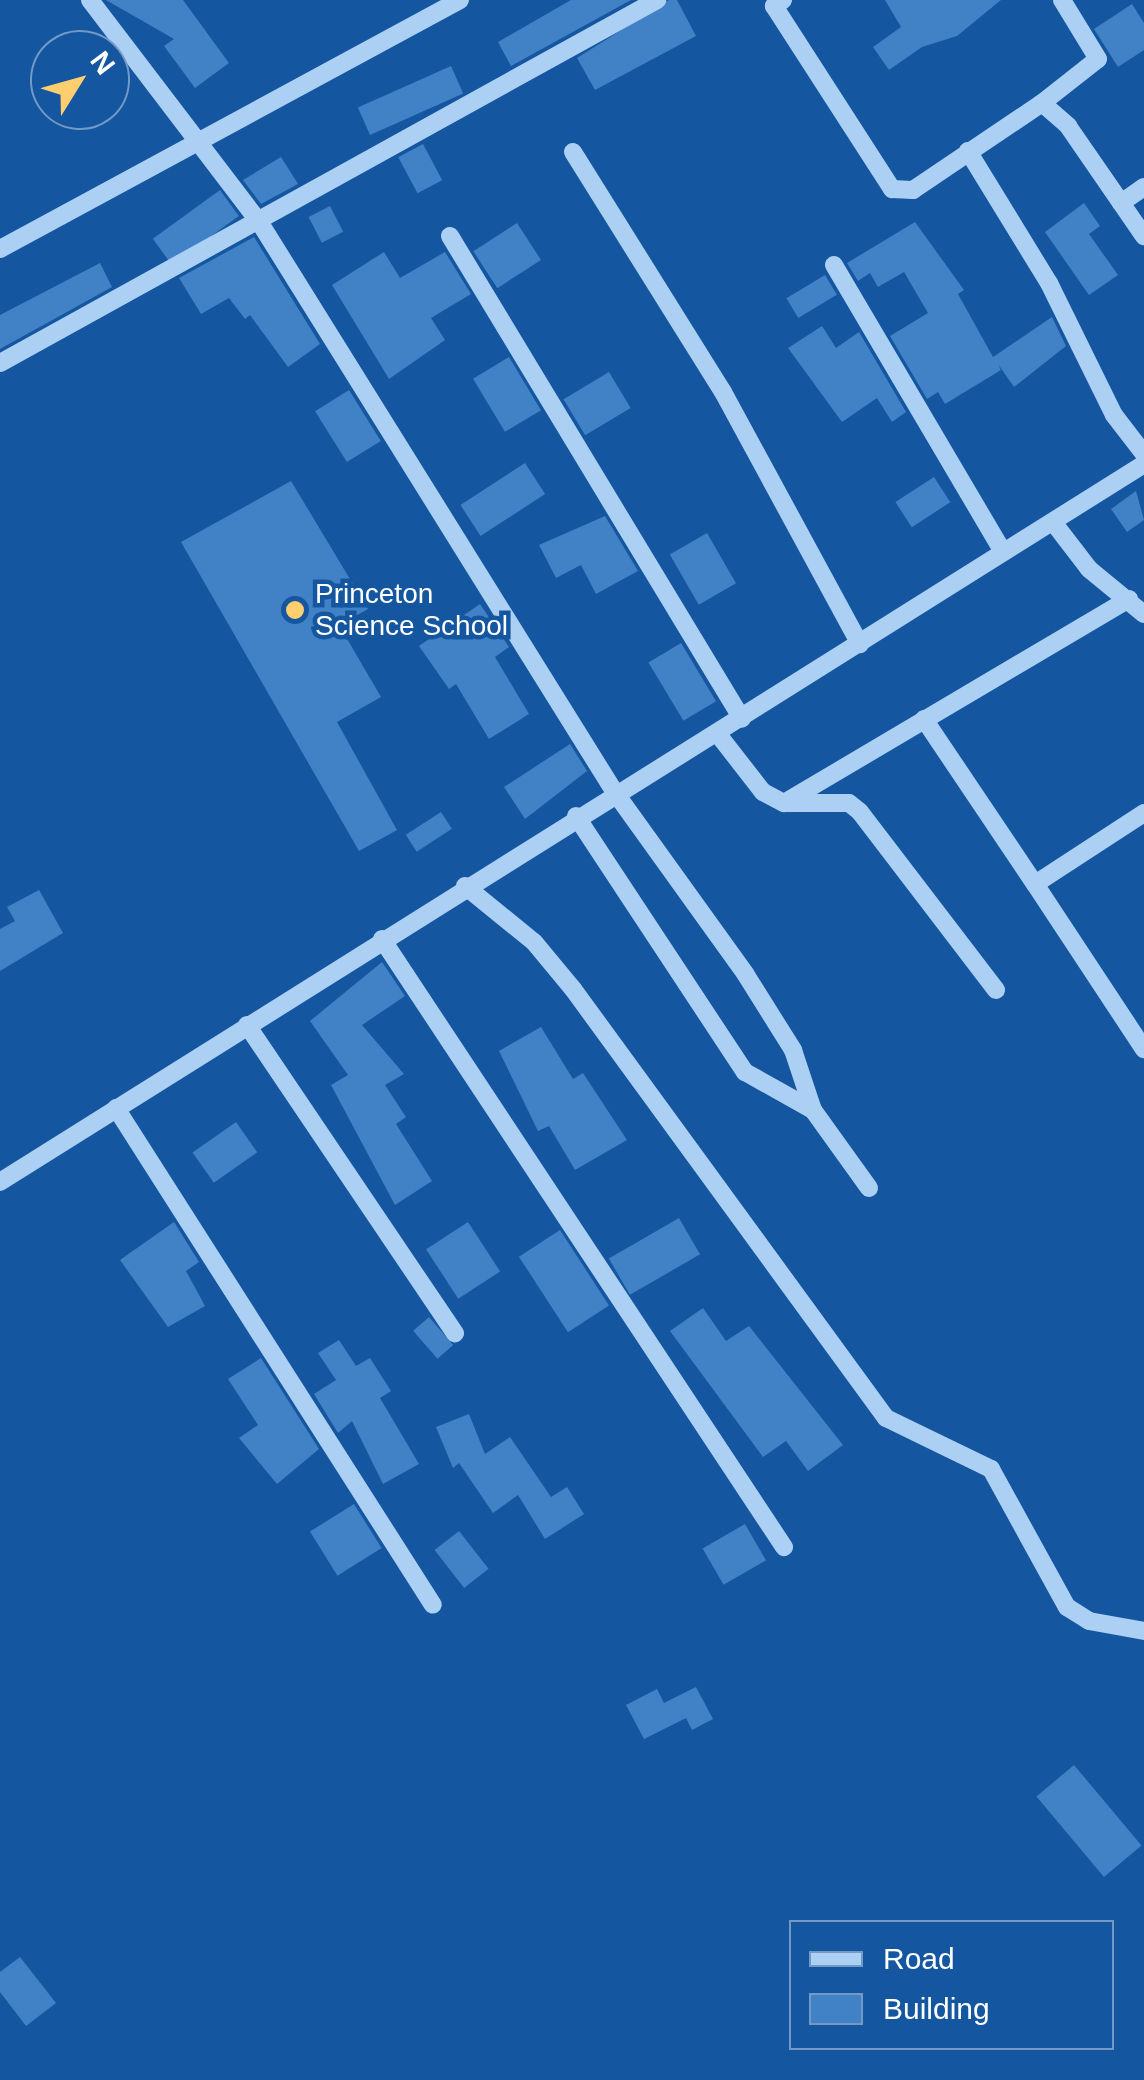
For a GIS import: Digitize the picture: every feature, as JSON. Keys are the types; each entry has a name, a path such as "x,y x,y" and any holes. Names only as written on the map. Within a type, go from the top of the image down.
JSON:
{"street":[{"path":"90,0 260,224 614,792 746,975 793,1050 814,1110 869,1188"},
{"path":"0,248 460,0"},
{"path":"0,364 260,224 657,0"},
{"path":"783,0 774,6 892,190 914,190 1042,103 1098,58 1062,0"},
{"path":"1042,103 1144,236"},
{"path":"968,151 1049,282 1114,415 1144,454"},
{"path":"573,152 723,392 860,644"},
{"path":"1121,203 1144,187"},
{"path":"450,236 742,719"},
{"path":"834,265 1003,552"},
{"path":"0,1182 614,792 742,719 1144,464"},
{"path":"1053,522 1088,569 1129,598 1144,614"},
{"path":"784,802 1129,598"},
{"path":"924,719 1144,1049"},
{"path":"718,733 763,792 784,802 830,799 860,812 996,990"},
{"path":"1035,884 1144,813"},
{"path":"576,816 745,1072 814,1110"},
{"path":"465,886 534,942 573,990 886,1418 991,1469 1067,1607 1089,1621 1144,1631"},
{"path":"382,938 784,1547"},
{"path":"246,1025 454,1333"},
{"path":"116,1108 433,1604"}],"building":[{"path":"106,0 183,0 229,63 195,88 164,46 174,39"},
{"path":"571,0 631,0 511,66 498,42"},
{"path":"669,0 677,0 696,36 595,90 577,58"},
{"path":"885,0 1001,0 957,36 922,47 889,70 873,47 901,27"},
{"path":"1132,4 1144,23 1144,50 1118,67 1094,29"},
{"path":"451,66 463,93 370,135 358,107"},
{"path":"423,144 442,180 418,193 398,157"},
{"path":"281,157 298,184 261,204 243,180"},
{"path":"220,190 239,216 172,265 153,239"},
{"path":"1084,203 1100,226 1089,234 1118,275 1089,295 1045,232"},
{"path":"330,206 343,232 322,243 309,217"},
{"path":"915,222 964,290 958,294 993,357 1052,317 1066,346 1014,387 998,364 1001,370 945,404 938,392 927,399 890,336 928,313 904,272 878,287 870,273 858,281 847,263"},
{"path":"517,223 541,260 497,288 473,251"},
{"path":"254,237 320,344 288,367 250,315 245,319 229,298 201,314 179,278"},
{"path":"384,252 400,278 445,252 471,294 431,318 445,340 389,379 332,285"},
{"path":"100,263 112,287 0,349 0,315"},
{"path":"825,275 837,295 798,318 786,298"},
{"path":"822,326 836,348 859,332 906,412 892,422 877,398 842,422 788,348"},
{"path":"509,357 541,410 505,432 473,379"},
{"path":"609,372 631,408 585,435 564,399"},
{"path":"349,390 381,441 347,462 315,411"},
{"path":"525,463 545,494 481,536 460,505"},
{"path":"934,477 950,502 912,527 895,502"},
{"path":"291,481 368,609 339,625 381,697 337,722 397,830 359,851 181,542"},
{"path":"1136,491 1144,520 1127,532 1111,509"},
{"path":"605,516 638,571 596,594 581,565 556,578 539,545"},
{"path":"707,533 736,583 699,605 670,554"},
{"path":"480,604 509,647 495,657 529,714 489,739 456,684 449,689 419,646"},
{"path":"681,643 716,701 683,721 648,663"},
{"path":"570,744 587,771 525,819 504,787"},
{"path":"441,812 452,829 417,852 406,835"},
{"path":"39,890 63,933 0,971 0,929 15,921 7,907"},
{"path":"382,962 405,996 362,1025 404,1074 385,1085 406,1117 396,1124 432,1181 395,1205 331,1085 348,1075 310,1021"},
{"path":"541,1027 573,1079 583,1073 627,1140 575,1170 549,1126 538,1131 499,1051"},
{"path":"236,1122 257,1152 214,1183 193,1152"},
{"path":"679,1218 700,1254 630,1295 609,1258"},
{"path":"174,1222 199,1262 186,1271 205,1306 168,1327 120,1260"},
{"path":"468,1222 500,1271 458,1299 426,1249"},
{"path":"560,1230 609,1305 568,1332 519,1257"},
{"path":"703,1308 726,1341 749,1326 843,1445 808,1471 786,1441 763,1457 670,1331"},
{"path":"429,1317 453,1345 437,1359 413,1331"},
{"path":"339,1340 356,1366 370,1358 391,1391 380,1398 419,1464 383,1484 352,1421 338,1433 314,1394 336,1380 318,1353"},
{"path":"261,1358 319,1449 277,1484 239,1438 258,1425 228,1379"},
{"path":"469,1414 485,1454 510,1437 551,1497 567,1487 584,1514 545,1539 518,1495 493,1513 459,1463 453,1468 436,1427"},
{"path":"354,1504 382,1548 337,1576 310,1532"},
{"path":"745,1524 766,1560 724,1585 703,1548"},
{"path":"459,1531 489,1569 464,1588 435,1550"},
{"path":"696,1687 713,1719 692,1730 686,1718 644,1739 626,1705 657,1689 664,1703"},
{"path":"1074,1765 1141,1845 1104,1877 1036,1796"},
{"path":"20,1957 56,2003 26,2026 0,1992 0,1972"}],"place":[{"name":"Princeton Science School","path":"295,610"}]}
